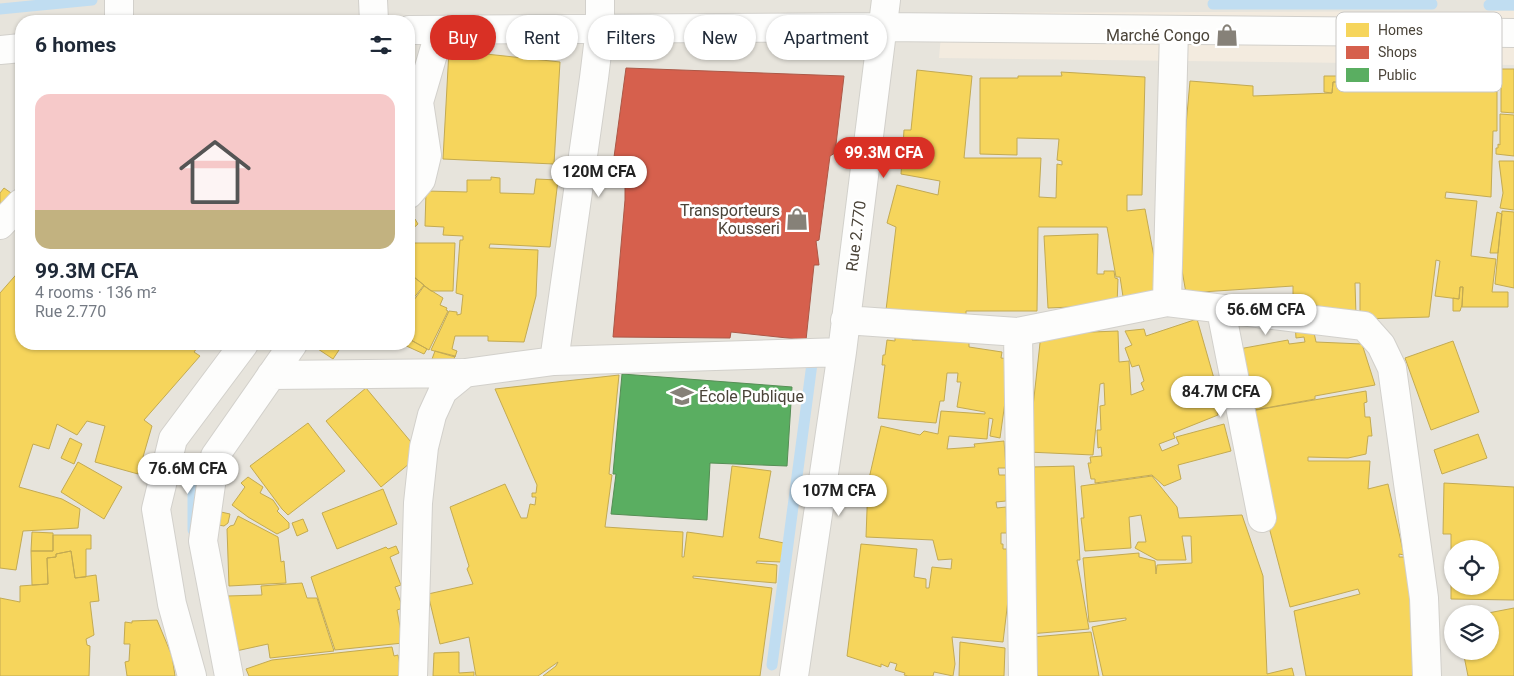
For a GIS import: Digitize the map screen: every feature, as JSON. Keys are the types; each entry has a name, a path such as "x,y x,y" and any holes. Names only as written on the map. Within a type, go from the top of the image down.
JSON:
{"street":[{"path":"118,0 119,15"},
{"path":"373,0 374,15"},
{"path":"600,0 600,15"},
{"name":"Rue 2.770","path":"883,15 886,0"},
{"path":"887,27 1336,31"},
{"path":"674,28 766,28"},
{"path":"496,30 588,29"},
{"path":"415,30 430,30"},
{"path":"1167,302 1174,30"},
{"path":"0,50 15,49"},
{"path":"415,110 431,60"},
{"path":"554,361 596,60"},
{"name":"Rue 2.770","path":"794,676 842,352 877,60"},
{"path":"415,116 427,155 421,180 415,187"},
{"path":"0,225 15,209"},
{"path":"845,320 1018,332 1167,302 1364,326 1381,345 1392,368 1423,588 1427,676"},
{"path":"1221,310 1262,518"},
{"path":"1018,332 1023,676"},
{"path":"192,676 172,604 156,509 173,439 240,350"},
{"path":"229,676 203,541 215,456 289,350"},
{"path":"271,375 465,373 554,361 842,352"},
{"path":"413,676 418,502 424,448 432,415 443,391 465,373"}],"shaded area":[{"path":"0,0 1514,0 1514,676 0,676"},
{"name":"Marché Congo","path":"1514,11 1514,65 1502,65 1502,12 1336,12 1336,63 939,58 943,13"}],"building: Homes":[{"path":"496,55 506,56 506,60 560,62 554,164 443,159 448,60 496,60"},
{"path":"1502,69 1514,69 1514,113 1501,112"},
{"path":"917,70 972,76 964,158 1041,158 1039,197 1056,198 1057,164 1062,165 1062,161 1057,160 1059,139 1017,138 1017,155 980,154 980,78 1062,76 1061,72 1145,77 1142,195 1127,195 1127,211 1145,209 1160,289 1124,303 1120,277 1116,277 1107,227 1038,227 1037,311 966,311 966,317 886,310 896,227 887,223 897,185 938,195 940,181 901,174 904,130 911,130"},
{"path":"1324,76 1336,76 1336,82 1333,82 1332,93 1324,92"},
{"path":"1190,81 1253,86 1253,96 1332,93 1333,82 1336,82 1336,92 1497,92 1497,131 1493,131 1491,197 1446,192 1445,198 1477,201 1471,256 1496,259 1492,292 1508,292 1508,307 1462,307 1463,287 1460,287 1459,299 1435,296 1440,261 1436,260 1429,317 1360,319 1360,283 1355,283 1356,316 1293,317 1293,286 1186,293 1176,236"},
{"path":"1500,114 1514,115 1514,156 1496,154 1496,148 1498,148 1498,144 1500,145"},
{"path":"1499,161 1514,161 1514,210 1500,208 1503,193"},
{"path":"491,177 500,178 500,193 534,194 536,179 558,180 550,247 490,244 489,248 538,250 536,296 524,342 488,341 488,336 455,336 452,349 457,351 455,357 431,350 449,311 457,312 457,315 461,314 463,295 456,293 460,240 463,240 463,236 443,235 444,227 425,226 426,191 467,192 467,180 491,180"},
{"path":"4,188 14,195 0,212 0,193"},
{"path":"1502,211 1514,212 1514,288 1495,284"},
{"path":"1497,212 1502,214 1498,253 1490,253"},
{"path":"1098,234 1097,274 1104,274 1104,271 1114,271 1115,278 1118,279 1117,305 1048,308 1044,236"},
{"path":"415,243 455,243 453,291 431,291 415,278"},
{"path":"15,276 15,350 196,350 194,352 200,356 144,420 152,426 138,474 95,462 105,426 87,421 77,435 57,424 49,449 33,444 19,487 62,499 80,509 78,528 23,531 16,570 0,568 0,293"},
{"path":"415,278 424,285 415,296"},
{"path":"424,286 443,298 440,305 447,308 446,310 448,311 429,350 415,342 415,299"},
{"path":"1460,287 1463,287 1462,305 1460,311 1453,311 1453,298 1459,299"},
{"path":"1197,319 1223,410 1217,412 1218,415 1173,433 1175,438 1159,444 1162,451 1179,444 1176,437 1224,424 1231,451 1178,465 1181,479 1164,486 1152,475 1095,483 1095,479 1091,479 1088,463 1091,463 1090,457 1102,456 1101,447 1098,448 1097,430 1101,430 1100,406 1105,405 1104,383 1100,384 1093,455 1028,452 1041,334 1118,331 1119,362 1129,361 1131,395 1144,390 1141,383 1144,381 1139,365 1132,367 1125,348 1132,345 1125,331 1144,329 1146,336"},
{"path":"1312,323 1316,342 1362,344 1375,385 1315,396 1315,399 1238,413 1228,351 1288,340 1289,344 1305,342 1304,337 1296,338 1295,324"},
{"path":"895,332 913,334 912,340 969,342 969,347 1002,352 1001,358 1011,359 1000,438 990,436 993,419 989,418 987,439 949,436 947,449 975,447 974,444 1004,441 1006,468 998,468 999,475 1006,475 1006,501 996,502 997,508 1006,507 1007,533 1001,533 1001,544 1003,544 1003,549 1007,549 1008,600 1003,642 952,637 955,664 953,676 934,672 933,676 908,676 895,670 897,664 890,662 888,667 881,664 881,667 847,656 861,544 917,549 914,577 926,579 926,588 929,588 932,567 951,569 952,559 938,560 933,540 866,537 868,483 881,426 920,435 924,431 938,434 941,411 985,414 985,412 957,407 961,382 957,382 958,373 947,373 944,401 940,401 936,423 878,418 885,365 882,365 883,355 885,355 887,340 895,341"},
{"path":"1453,341 1479,412 1431,430 1405,358"},
{"path":"415,342 427,349 424,354 415,350"},
{"path":"320,350 339,350 333,359"},
{"path":"435,351 455,356 453,362 432,359"},
{"path":"619,375 609,474 612,475 605,527 683,532 682,557 684,557 687,532 723,537 732,466 771,471 759,538 784,543 781,562 757,561 756,563 777,565 776,583 693,576 693,578 772,588 760,676 543,676 556,666 558,662 538,676 476,676 469,637 440,644 428,594 473,584 450,507 505,484 521,518 527,518 530,504 535,505 536,497 532,497 532,493 536,493 537,485 495,389"},
{"path":"366,388 421,454 381,487 326,421"},
{"path":"1366,391 1367,402 1364,403 1365,417 1370,417 1372,436 1368,436 1366,454 1348,458 1308,457 1308,461 1370,461 1368,489 1388,484 1404,555 1399,554 1399,557 1404,557 1405,560 1414,559 1416,676 1306,676 1294,611 1360,594 1358,589 1290,607 1239,413"},
{"path":"308,423 345,471 288,515 250,466"},
{"path":"1478,434 1487,458 1442,474 1434,450"},
{"path":"70,438 82,444 74,464 61,458"},
{"path":"78,462 122,487 104,519 61,492"},
{"path":"1074,466 1080,560 1077,560 1089,629 1029,634 1031,467"},
{"path":"1152,476 1177,507 1179,518 1242,515 1263,576 1267,674 1292,668 1294,676 1103,676 1092,627 1126,620 1126,618 1089,622 1083,558 1139,553 1139,557 1155,561 1156,574 1157,565 1192,563 1191,536 1182,536 1186,560 1157,560 1135,548 1138,542 1146,542 1141,515 1129,517 1131,548 1085,551 1081,518 1084,518 1081,486"},
{"path":"248,477 263,487 260,493 273,500 279,509 277,511 289,523 289,528 277,534 232,505 245,487 241,483"},
{"path":"1444,483 1514,487 1514,600 1451,599 1451,595 1499,595 1499,540 1451,540 1451,534 1443,534"},
{"path":"383,489 397,524 337,549 322,513"},
{"path":"221,512 230,514 228,523 224,526 218,525"},
{"path":"238,516 278,537 281,562 284,561 286,583 229,586 227,529 234,525"},
{"path":"303,519 308,531 297,536 292,523"},
{"path":"32,532 53,533 53,551 31,551"},
{"path":"53,535 91,535 91,549 86,549 86,577 75,578 71,551 56,554 56,557 47,558 48,584 32,585 31,551 53,551"},
{"path":"396,546 399,553 390,557 401,585 395,587 403,608 397,610 403,643 335,650 311,577 386,547 388,549"},
{"path":"71,551 75,578 96,575 99,601 90,602 94,635 86,639 87,645 90,646 89,676 0,676 0,598 20,602 20,586 48,584 47,558 56,557 56,554"},
{"path":"302,583 307,598 317,598 334,651 270,658 268,644 236,651 227,596 262,595 261,586"},
{"path":"1514,608 1514,676 1468,676 1465,660 1499,660 1499,611"},
{"path":"157,620 172,656 175,676 127,676 125,662 129,661 130,644 124,644 125,622"},
{"path":"1091,632 1099,676 1036,676 1033,637"},
{"path":"960,642 1005,648 1004,676 959,676"},
{"path":"392,647 394,656 398,655 402,676 249,676 246,669 272,660"},
{"path":"459,652 459,673 474,672 474,676 433,676 434,653"}],"building: Shops":[{"path":"626,68 844,76 835,153 830,156 819,240 816,241 819,265 814,265 806,340 731,332 730,338 613,337 625,200 625,164 621,164 622,158 614,157"}],"building: Public":[{"path":"622,374 792,387 787,466 710,463 707,520 611,514 616,474 613,474"}],"waterway":[{"path":"0,9 92,0"},
{"path":"1213,4 1432,4"},
{"path":"1489,5 1514,5"},
{"path":"772,665 813,356"},
{"path":"193,530 193,494 203,466"}],"place":[{"name":"Marché Congo","path":"1227,35"},
{"name":"Transporteurs Kousseri","path":"797,219"},
{"name":"École Publique","path":"682,396"}]}
